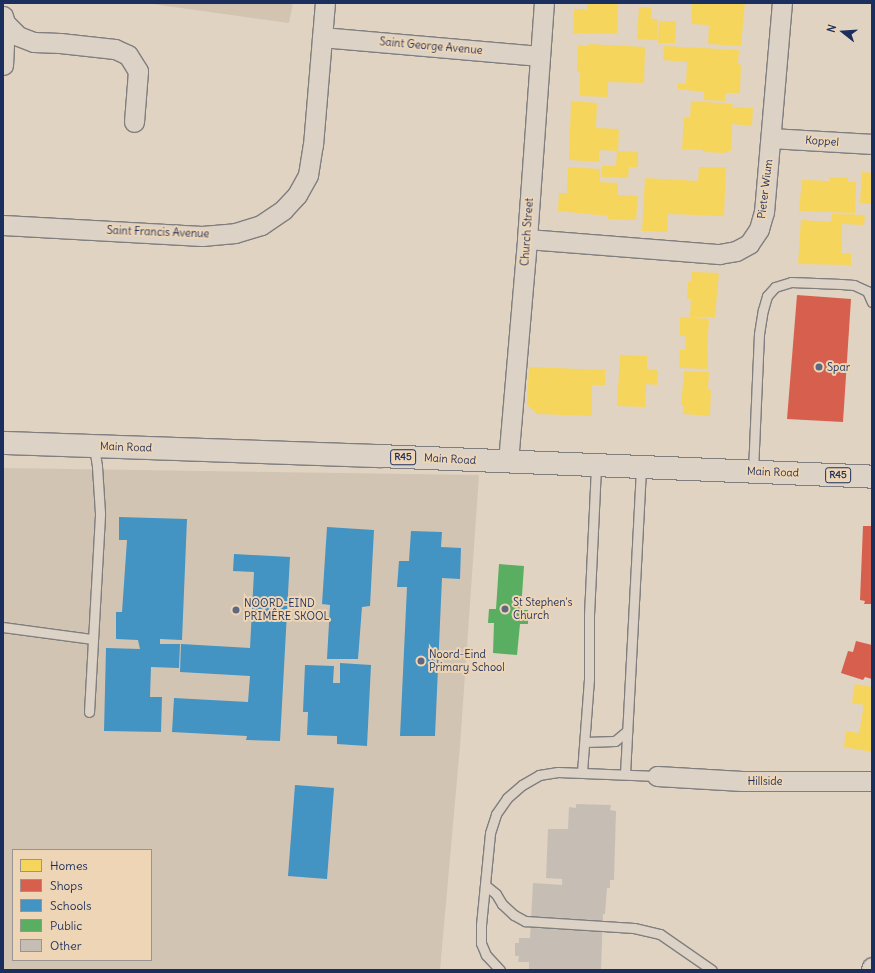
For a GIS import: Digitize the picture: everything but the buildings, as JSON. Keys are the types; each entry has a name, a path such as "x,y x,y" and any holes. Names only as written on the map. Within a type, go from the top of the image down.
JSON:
{"main road":[{"name":"Main Road","path":"3,443 872,476"}],"street":[{"name":"Saint Francis Avenue","path":"3,225 202,236 234,233 261,225 283,210 297,195 308,175 313,146 325,3"},
{"name":"Church Street","path":"508,462 527,239 544,3"},
{"name":"Pieter Wium","path":"527,239 718,254 736,251 749,244 759,229 764,212 782,3"},
{"path":"3,65 4,19"},
{"path":"4,19 18,36 34,42 60,43 114,49 128,55 138,71 134,122"},
{"name":"Saint George Avenue","path":"322,37 539,56"},
{"name":"Koppel","path":"771,138 872,144"},
{"name":"Hillside","path":"657,776 742,780 872,781"}],"lane":[{"path":"753,471 759,334 762,310 767,296 775,287 791,282 841,284 854,285 867,291 872,302"},
{"path":"89,712 100,513 97,466 94,446"},
{"path":"582,772 589,679 589,615 596,465"},
{"path":"625,774 641,467"},
{"path":"3,628 92,639"},
{"path":"585,742 615,740 627,731"},
{"path":"500,970 486,955 481,944 490,833 496,814 507,798 522,785 539,775 558,772 657,776"},
{"path":"485,885 496,894 502,904 514,915 525,921 634,928 660,934 712,970"}],"shaded area":[{"path":"145,3 293,3 289,23"},
{"name":"NOORD-EIND PRIMÊRE SKOOL","path":"3,468 479,475 460,746 440,970 3,970"}],"place":[{"name":"Spar","path":"819,367"},
{"name":"St Stephen's Church","path":"505,609"},
{"name":"NOORD-EIND PRIMÊRE SKOOL","path":"236,610"},
{"name":"Noord-Eind Primary School","path":"421,661"}]}
